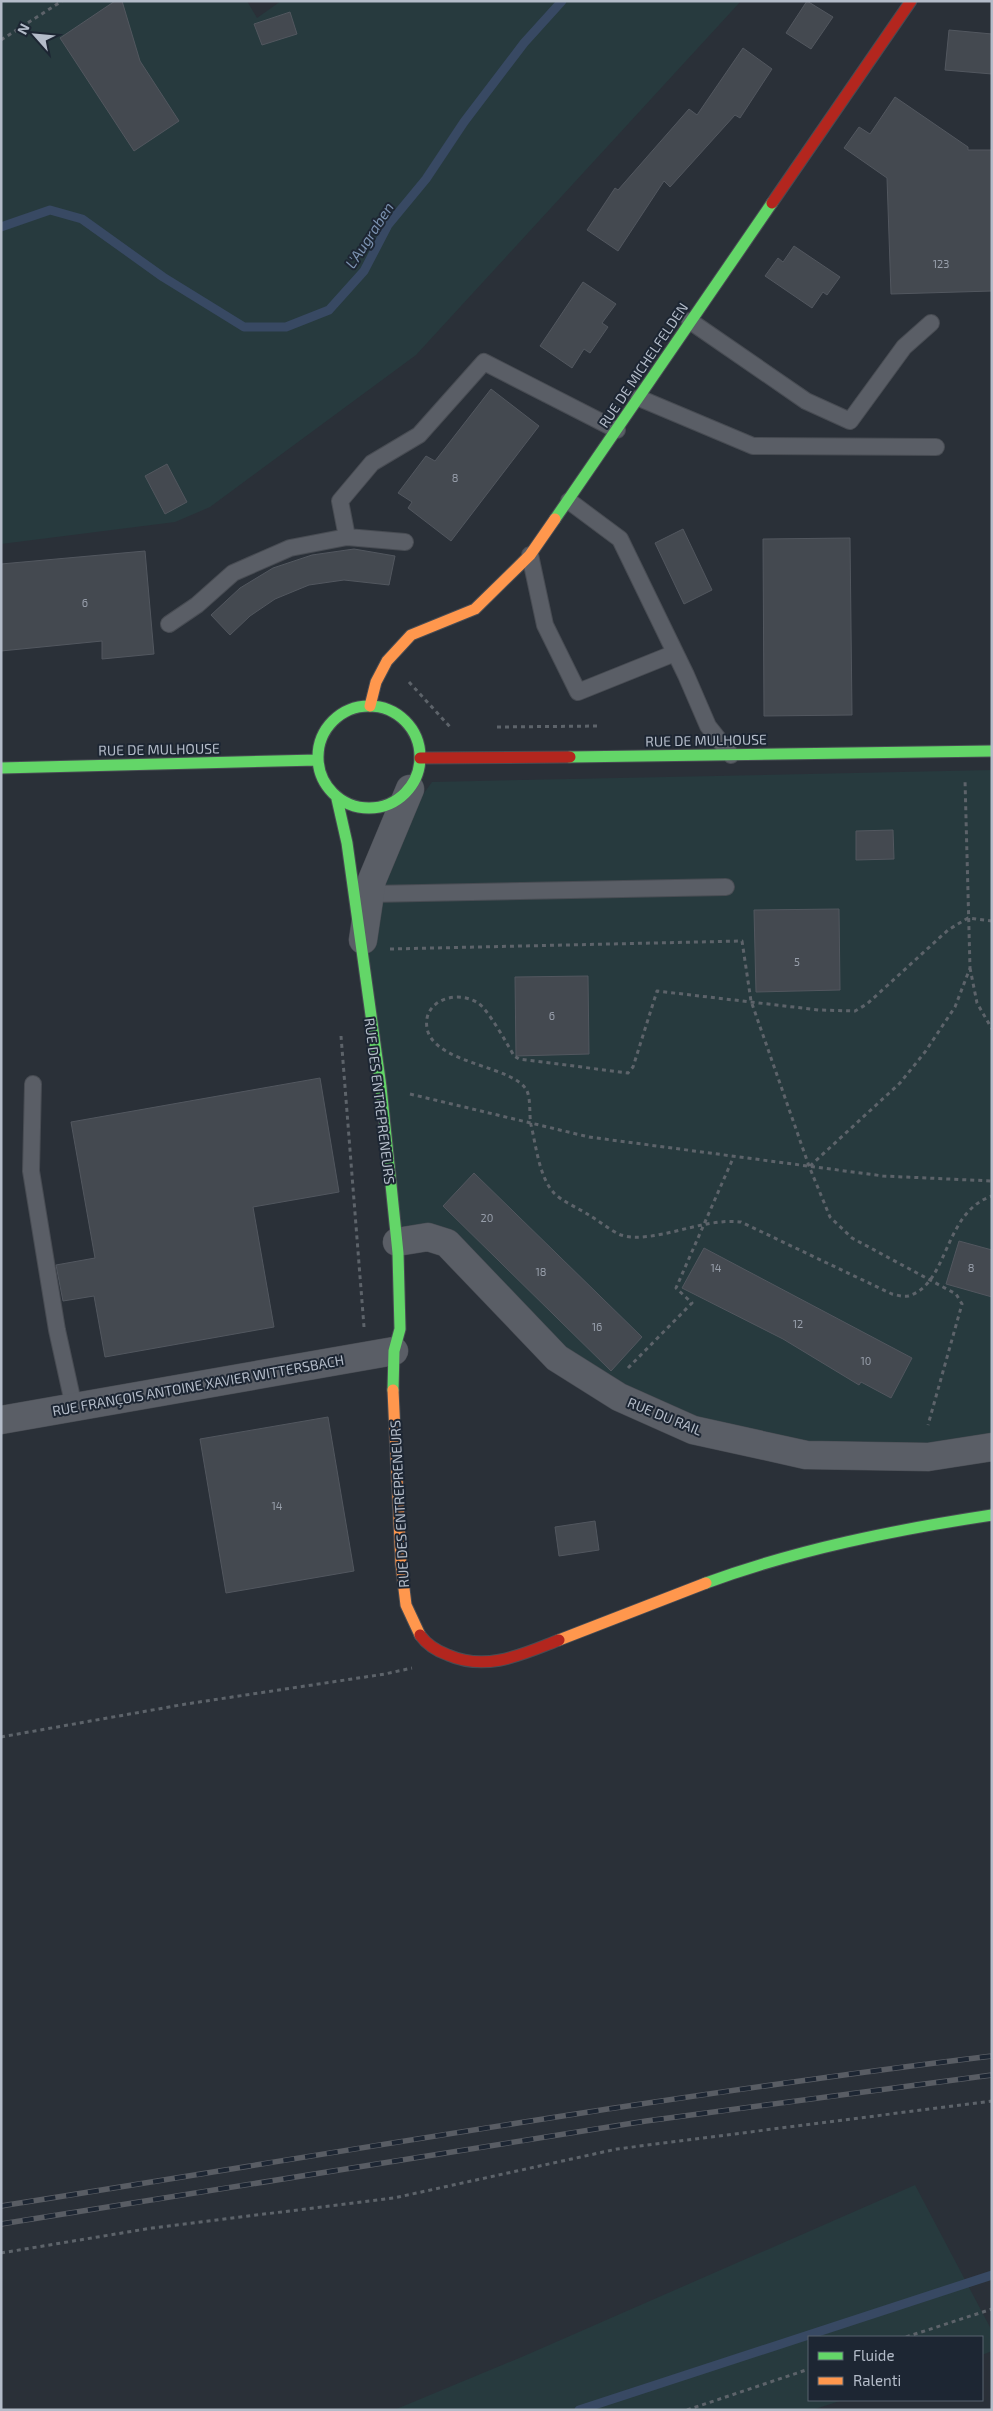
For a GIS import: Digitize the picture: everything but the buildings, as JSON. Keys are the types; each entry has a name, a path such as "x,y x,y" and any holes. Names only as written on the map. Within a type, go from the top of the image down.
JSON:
{"street":[{"name":"RUE DE MICHELFELDEN","path":"370,706 376,682 387,661 411,635 475,609 510,577 530,555 569,501 690,321 911,1"},
{"path":"370,706 382,707 398,715 411,726 418,742 420,758 418,774 410,789 398,800 384,807 368,809 352,806 338,799 326,787 319,770 317,753 322,736 332,721 347,710 370,706"},
{"name":"RUE DE MULHOUSE","path":"420,758 471,759 992,751"},
{"name":"RUE DE MULHOUSE","path":"1,768 318,760"},
{"name":"RUE DES ENTREPRENEURS","path":"362,949 370,894 376,872 410,789"},
{"name":"RUE DES ENTREPRENEURS","path":"338,799 346,836 373,1042 381,1087 397,1242 400,1329 394,1351 393,1394 401,1564 406,1605 415,1627 425,1642 459,1660 483,1663 504,1660 716,1579 802,1552 858,1537 992,1515"},
{"name":"RUE DU RAIL","path":"397,1242 428,1237 447,1243 557,1358 619,1397 693,1430 806,1455 928,1457 992,1447"},
{"name":"RUE FRANÇOIS ANTOINE XAVIER WITTERSBACH","path":"1,1420 394,1351"}],"lane":[{"path":"690,321 806,401 850,421 904,347 931,323"},
{"path":"347,537 340,501 372,463 420,435 484,362 617,430"},
{"path":"639,398 753,446 936,447"},
{"path":"569,501 620,538 708,726 730,755"},
{"path":"169,624 197,605 234,573 290,548 347,537 405,542"},
{"path":"530,555 545,625 578,692 675,652"},
{"path":"370,894 726,887"},
{"path":"33,1084 31,1171 57,1330 74,1407"}],"path":[{"path":"1,40 62,1"},
{"path":"387,661 426,699 449,728 459,728"},
{"path":"489,727 608,726"},
{"path":"962,751 965,771 970,968 976,1003 992,1030"},
{"path":"992,921 968,918 948,930 866,1004 855,1011 819,1010 657,991 634,1067 628,1073 519,1059 514,1056 480,1004 465,996 452,996 440,1001 432,1009 427,1030 430,1037 460,1058 518,1081 527,1092 530,1122 544,1176 554,1193 621,1235 639,1237 725,1220 741,1222 892,1294 907,1296 923,1287 929,1279 944,1257 951,1234 962,1218 985,1199 992,1196"},
{"path":"362,949 742,941 751,1001 809,1166 830,1217 852,1238 956,1294 962,1304 928,1425"},
{"path":"809,1166 900,1083 925,1052 955,1008 970,968"},
{"path":"340,1032 364,1326 361,1356"},
{"path":"381,1087 589,1137 883,1176 992,1181"},
{"path":"606,1390 692,1303 676,1288 734,1156"},
{"path":"1,1736 186,1704 385,1674 414,1667 409,1662"},
{"path":"1,2253 152,2228 394,2198 617,2149 992,2101"},
{"path":"909,2336 992,2309"},
{"path":"687,2410 808,2369"}],"green space":[{"path":"1,1 247,1 257,18 281,1 741,1 416,355 210,507 175,522 1,544"},
{"path":"992,770 992,1447 806,1455 619,1397 447,1243 397,1242 362,949 405,820 432,782"},
{"path":"915,2185 992,2331 992,2351 983,2355 983,2336 808,2336 808,2401 840,2401 812,2410 394,2410 524,2356"}],"waterway":[{"name":"L'Augraben","path":"1,227 50,210 82,219 163,277 244,327 286,327 329,310 364,271 388,225 426,179 464,122 524,43 562,1"},
{"path":"579,2410 992,2275"}],"railway":[{"path":"1,2206 620,2107 992,2056"},
{"path":"1,2224 646,2121 992,2075"}],"traffic: fast":[{"path":"555,519 772,203"},
{"path":"369,706 379,707 398,714 412,728 419,747 420,757 419,767 412,786 398,800 379,807 369,808 359,807 340,800 326,786 319,767 318,757 319,747 326,728 340,714 359,707 369,706"},
{"path":"570,757 992,751"},
{"path":"1,768 318,760"},
{"path":"337,799 347,843 381,1087 398,1253 400,1329 394,1351 393,1390"},
{"path":"706,1583 812,1550 883,1534 992,1515"}],"traffic: slow":[{"path":"370,706 376,682 387,661 411,635 475,609 530,555 555,519"},
{"path":"393,1390 401,1564 406,1605 420,1635"},
{"path":"559,1640 706,1583"}],"traffic: jam":[{"path":"772,203 911,1"},
{"path":"420,758 570,757"},
{"path":"420,1635 429,1645 440,1652 462,1660 477,1662 505,1659 559,1640"}]}
